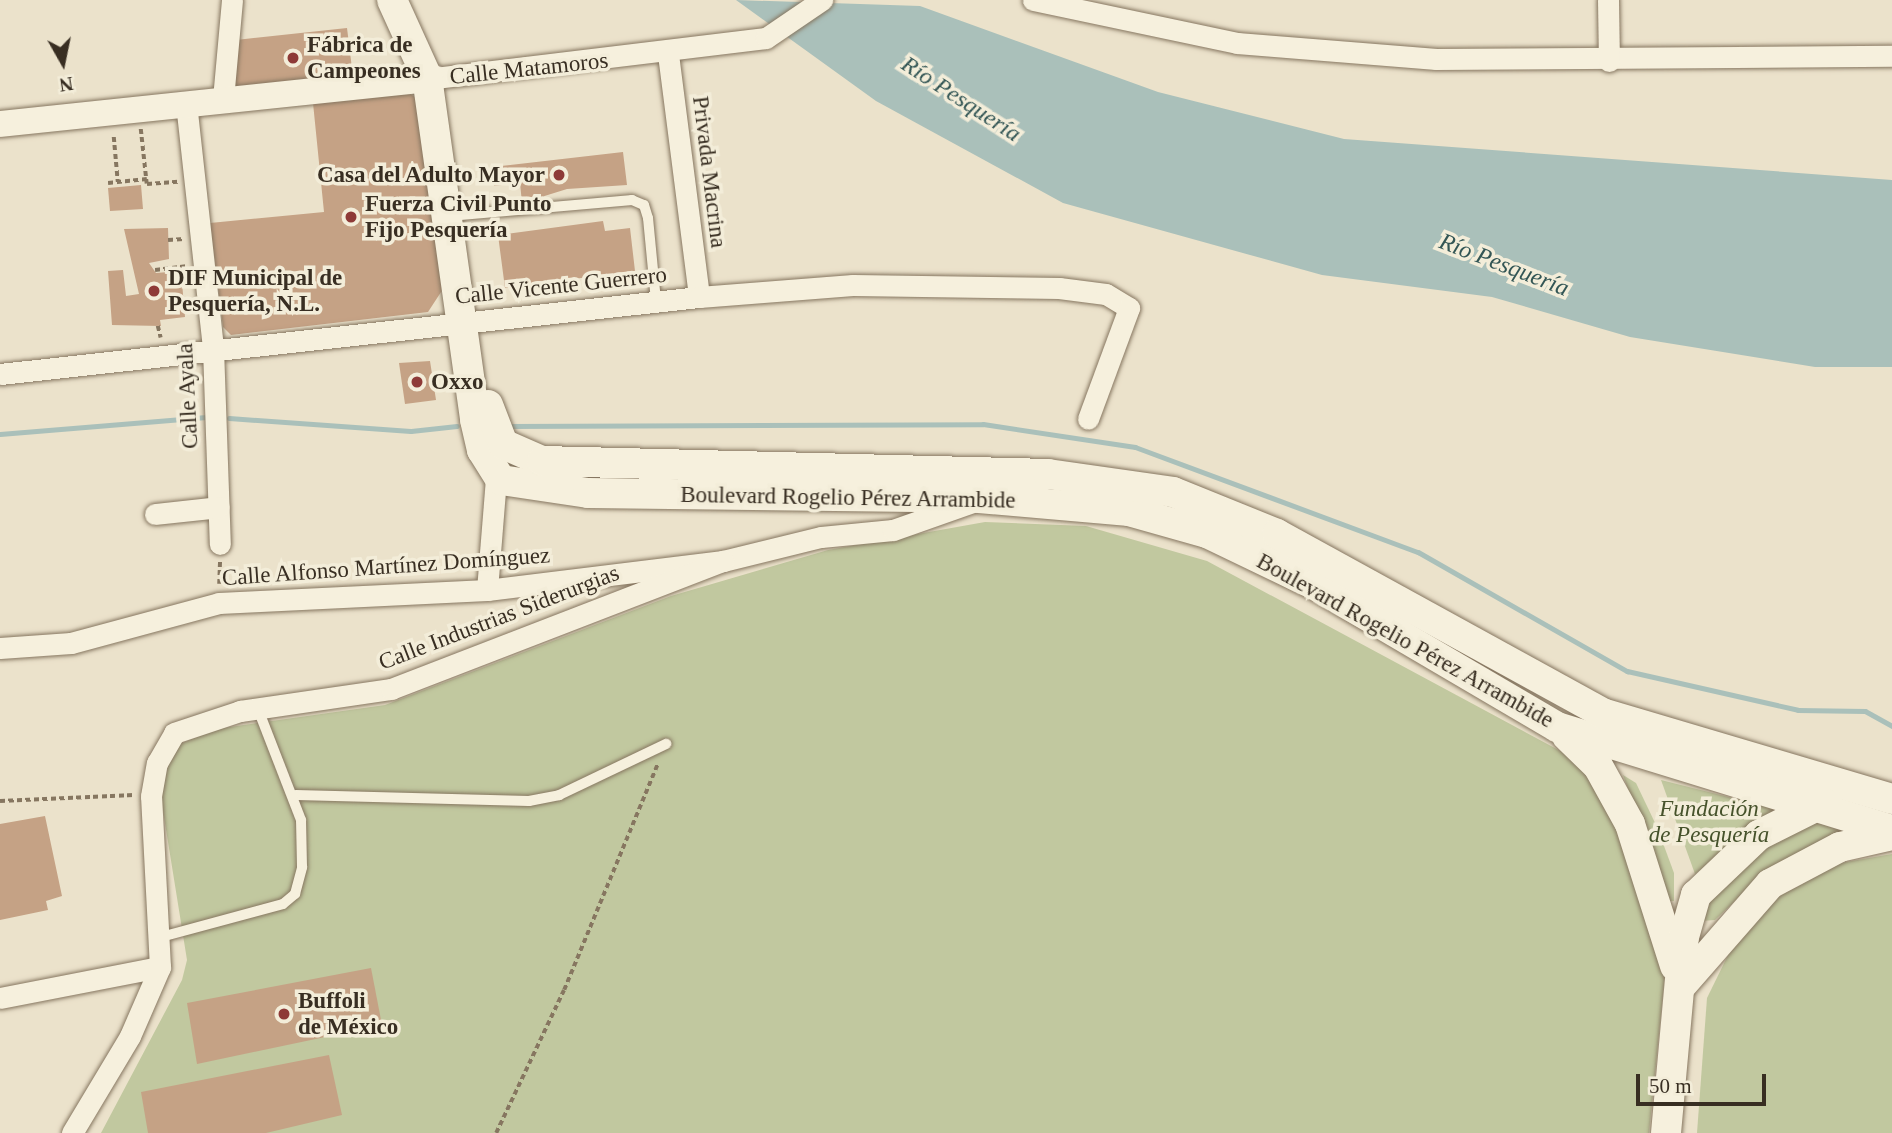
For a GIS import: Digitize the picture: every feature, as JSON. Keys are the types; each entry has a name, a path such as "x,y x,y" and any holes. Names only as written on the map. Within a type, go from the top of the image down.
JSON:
{"main road":[{"path":"392,0 431,78"},
{"path":"400,0 431,78 468,323 475,420 495,473"},
{"path":"468,323 491,420 503,444"},
{"name":"Boulevard Rogelio Pérez Arrambide","path":"503,444 529,458 569,463 980,485 1116,509 1206,533 1315,585 1557,727 1816,805 1892,832"},
{"name":"Boulevard Rogelio Pérez Arrambide","path":"495,473 522,487 594,493 1106,481 1226,510 1605,714 1892,799"},
{"path":"1557,727 1598,766 1630,824 1681,986"},
{"path":"1666,1133 1684,937 1696,895 1759,835 1816,805 1849,799 1892,806"},
{"path":"1681,986 1770,884 1840,847 1892,832"}],"street":[{"path":"223,99 232,0"},
{"name":"Calle Matamoros","path":"0,124 668,54 766,38 822,0"},
{"path":"1033,0 1237,43 1436,59 1609,61 1892,56"},
{"path":"1608,0 1609,61"},
{"name":"Privada Macrina","path":"668,54 699,297"},
{"name":"Calle Ayala","path":"186,103 213,348 220,544"},
{"name":"Calle Vicente Guerrero","path":"0,374 213,348 699,297 975,284 1059,288 1128,304 1127,323 1088,419"},
{"path":"487,590 495,473 503,444"},
{"name":"Calle Alfonso Martínez Domínguez","path":"0,648 71,643 219,603 487,590 723,561 821,537 893,530 980,485"},
{"path":"155,514 219,508"},
{"name":"Calle Industrias Siderurgias","path":"72,1133 130,1036 160,967 161,937 150,796 157,763 174,733 258,709 398,686 723,561"},
{"path":"0,998 160,967"}],"lane":[{"path":"453,215 632,200 644,205 656,301"},
{"path":"161,937 292,899 303,841 296,795 258,709"},
{"path":"296,795 529,801 559,794 666,744"}],"path":[{"path":"139,108 147,179"},
{"path":"114,137 118,182"},
{"path":"108,183 147,179 194,180"},
{"path":"155,270 204,265"},
{"path":"219,603 220,544"},
{"path":"496,1133 564,990 666,744"},
{"path":"0,801 150,796"}],"green space":[{"path":"985,522 1086,526 1207,561 1579,761 1604,793 1666,965 1649,1133 101,1133 182,980 187,960 160,792 165,757 175,746 216,729 385,705 671,596 828,550"},
{"path":"1623,775 1636,783 1657,827 1674,873 1674,901 1668,901"},
{"name":"Fundación de Pesquería","path":"1661,780 1772,808 1775,811 1695,874"},
{"path":"1812,821 1846,832 1758,879 1715,920 1701,921 1701,912 1742,857"},
{"path":"1892,854 1892,1133 1697,1133 1707,998 1731,949 1775,895 1840,863"}],"water":[{"name":"Río Pesquería","path":"736,0 920,6 1158,92 1344,139 1892,180 1892,367 1815,367 1630,337 1492,297 1322,275 1063,203 876,101"}],"building":[{"name":"Fábrica de Campeones","path":"347,28 353,77 235,90 236,40"},
{"name":"Fuerza Civil Punto Fijo Pesquería","path":"409,93 422,102 443,289 428,312 231,335 223,327 210,223 324,212 313,103"},
{"name":"Casa del Adulto Mayor","path":"623,152 627,185 567,189 522,203 520,183 494,186 492,167"},
{"path":"141,185 143,209 110,211 108,188"},
{"path":"603,221 605,231 630,228 635,271 505,288 498,235"},
{"path":"168,228 169,259 149,263 156,273 181,271 185,317 160,320 161,326 112,325 108,271 123,270 126,296 139,294 124,229"},
{"name":"Oxxo","path":"430,361 436,400 405,404 399,363"},
{"path":"45,816 62,896 46,901 48,910 0,920 0,824"},
{"name":"Buffoli de México","path":"371,968 382,1025 197,1064 187,1003"},
{"path":"329,1055 342,1115 266,1133 148,1133 141,1092"}],"waterway":[{"path":"0,434 206,417"},
{"path":"229,418 411,431 457,426"},
{"path":"507,426 983,424 1135,447 1418,552 1627,671 1798,710 1865,711 1892,726"}],"place":[{"name":"Fábrica de Campeones","path":"293,58"},
{"name":"Casa del Adulto Mayor","path":"559,175"},
{"name":"Fuerza Civil Punto Fijo Pesquería","path":"351,217"},
{"name":"DIF Municipal de Pesquería, N.L.","path":"154,291"},
{"name":"Oxxo","path":"417,382"},
{"name":"Buffoli de México","path":"284,1014"}]}
